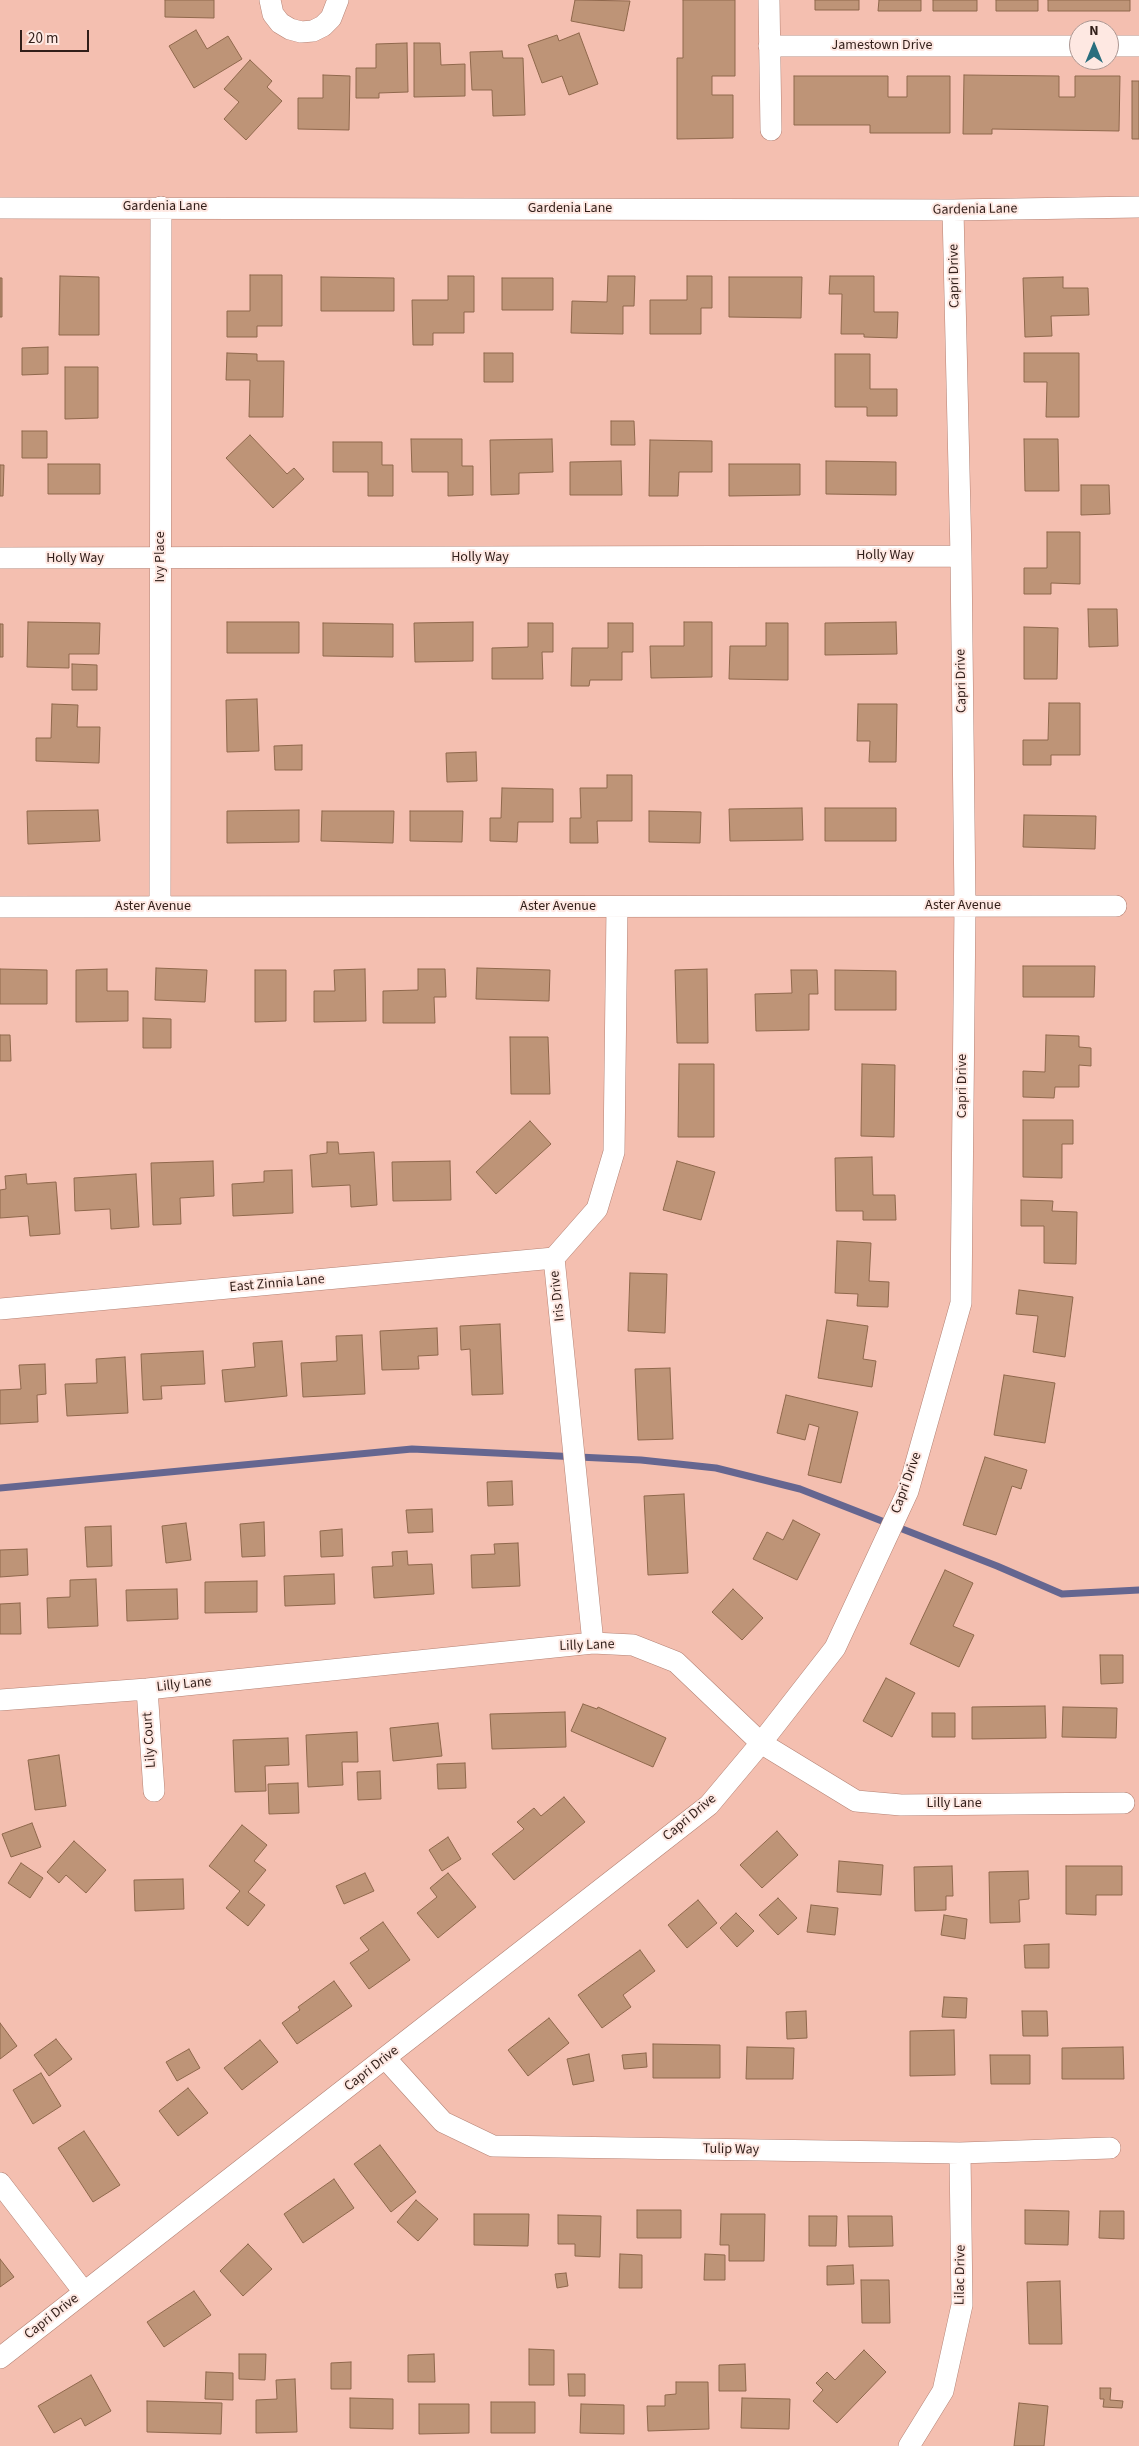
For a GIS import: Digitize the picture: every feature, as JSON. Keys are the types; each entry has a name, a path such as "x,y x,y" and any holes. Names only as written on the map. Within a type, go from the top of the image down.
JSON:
{"street":[{"path":"270,0 273,14 280,23 290,29 301,32 313,31 323,26 331,18 338,0"},
{"path":"769,0 771,130"},
{"name":"Jamestown Drive","path":"770,46 1069,46"},
{"path":"1119,46 1139,46"},
{"name":"Ivy Place","path":"160,907 161,207"},
{"name":"Gardenia Lane","path":"0,208 953,210 1139,207"},
{"name":"Capri Drive","path":"0,2358 386,2059 709,1805 761,1743 835,1648 908,1491 961,1303 965,906 961,556 953,210"},
{"name":"Holly Way","path":"0,558 961,556"},
{"name":"Iris Drive","path":"593,1643 554,1258 597,1209 614,1152 616,906"},
{"name":"Aster Avenue","path":"0,907 1116,906"},
{"name":"East Zinnia Lane","path":"0,1309 554,1258"},
{"name":"Lilly Lane","path":"0,1700 147,1689 593,1643 633,1645 676,1662 761,1743 856,1801 901,1805 1124,1803"},
{"name":"Lily Court","path":"147,1689 154,1791"},
{"name":"Tulip Way","path":"386,2059 443,2122 493,2146 960,2153 1110,2148"},
{"name":"Lilac Drive","path":"909,2446 943,2391 962,2305 960,2153"},
{"path":"0,2183 84,2292"}],"building":[{"path":"165,0 214,0 214,18 165,17"},
{"path":"575,0 630,1 624,31 571,21"},
{"path":"683,0 735,0 735,76 712,76 712,95 733,95 733,138 677,139 677,58 683,58"},
{"path":"815,0 859,0 859,10 815,10"},
{"path":"879,0 921,0 921,11 878,11"},
{"path":"933,0 977,0 977,11 933,11"},
{"path":"996,0 1038,0 1038,11 996,11"},
{"path":"1048,0 1130,0 1130,11 1048,11"},
{"path":"196,30 207,49 228,36 242,59 194,88 169,46"},
{"path":"579,33 598,84 569,95 562,76 542,83 528,45 557,35 559,41"},
{"path":"407,43 408,92 379,93 379,98 356,98 356,68 376,68 376,44"},
{"path":"414,43 440,43 441,65 465,64 465,96 414,97"},
{"path":"502,51 503,58 523,58 525,115 493,116 492,90 472,90 470,52"},
{"path":"250,60 272,81 267,87 282,101 246,140 224,119 239,102 224,89"},
{"path":"323,75 350,76 349,130 298,129 298,98 323,98"},
{"path":"964,75 1059,76 1059,97 1075,97 1075,76 1120,76 1119,131 992,129 992,134 963,134"},
{"path":"794,76 888,76 888,97 907,97 907,76 950,76 950,133 870,133 870,125 794,125"},
{"path":"1132,81 1139,81 1139,139 1132,139"},
{"path":"250,275 282,275 282,326 257,326 257,337 227,337 227,311 250,311"},
{"path":"60,276 99,277 99,335 59,335"},
{"path":"448,276 474,276 474,312 464,312 464,333 433,333 433,345 413,345 412,300 448,300"},
{"path":"608,276 635,276 634,306 623,306 623,334 571,333 572,301 607,302"},
{"path":"687,276 712,276 712,308 701,308 701,334 650,334 650,300 687,300"},
{"path":"830,276 874,276 874,312 898,312 897,338 864,337 864,334 841,334 842,294 829,294"},
{"path":"321,277 394,278 394,311 321,311"},
{"path":"729,277 802,277 801,318 729,317"},
{"path":"1063,277 1063,288 1088,288 1089,315 1051,316 1052,336 1025,337 1023,278"},
{"path":"0,278 2,278 2,317 0,317"},
{"path":"502,278 553,278 553,310 502,310"},
{"path":"48,347 48,374 22,375 22,348"},
{"path":"227,353 257,354 257,361 284,361 283,417 249,417 250,380 226,380"},
{"path":"484,353 513,353 513,382 484,382"},
{"path":"1024,353 1079,353 1079,417 1046,417 1047,382 1024,382"},
{"path":"835,354 870,354 870,389 897,389 897,416 867,416 867,407 835,407"},
{"path":"65,367 98,367 98,418 65,419"},
{"path":"611,421 634,421 635,445 611,445"},
{"path":"22,431 47,431 47,458 22,458"},
{"path":"250,435 287,474 294,468 304,479 273,508 226,458"},
{"path":"411,439 462,439 462,466 473,466 473,495 448,496 448,472 412,472"},
{"path":"552,439 553,472 519,473 519,494 491,495 490,440"},
{"path":"1024,439 1058,439 1059,491 1025,491"},
{"path":"650,440 712,441 712,472 679,472 678,496 649,496"},
{"path":"333,442 382,442 382,465 393,465 393,496 368,496 368,472 333,472"},
{"path":"621,461 622,495 570,495 570,462"},
{"path":"826,461 896,462 896,495 826,494"},
{"path":"48,464 100,464 100,494 48,494"},
{"path":"729,464 800,464 800,495 729,496"},
{"path":"0,465 4,465 3,496 0,496"},
{"path":"1081,485 1109,485 1110,514 1081,515"},
{"path":"1047,532 1080,532 1080,584 1051,583 1051,594 1024,594 1024,568 1047,568"},
{"path":"1088,609 1117,609 1118,646 1089,647"},
{"path":"28,622 100,623 99,654 69,654 69,668 27,667"},
{"path":"227,622 299,622 299,653 227,653"},
{"path":"473,622 473,661 415,662 414,623"},
{"path":"684,622 712,622 712,677 651,678 650,646 684,646"},
{"path":"896,622 897,654 825,655 825,623"},
{"path":"323,623 393,624 393,657 323,656"},
{"path":"528,623 553,623 553,652 542,652 543,679 492,679 492,648 528,647"},
{"path":"608,623 633,623 633,652 622,652 622,680 590,680 589,686 571,686 572,648 608,648"},
{"path":"766,623 788,623 788,680 729,679 730,646 766,646"},
{"path":"0,624 3,624 3,657 0,657"},
{"path":"1024,627 1058,628 1057,679 1024,679"},
{"path":"72,664 97,665 97,690 72,690"},
{"path":"257,699 259,751 227,752 226,700"},
{"path":"1049,703 1080,703 1080,755 1051,755 1051,765 1023,765 1023,740 1048,740"},
{"path":"52,704 78,705 77,727 100,727 99,763 36,761 36,738 51,738"},
{"path":"858,704 897,704 896,762 869,762 870,741 857,741"},
{"path":"302,745 302,770 275,770 274,746"},
{"path":"476,752 477,781 447,782 446,753"},
{"path":"607,775 632,775 632,821 597,821 598,843 570,843 570,818 581,818 580,788 607,788"},
{"path":"502,788 553,789 553,822 518,822 517,842 490,841 490,818 501,818"},
{"path":"802,808 803,840 730,841 729,809"},
{"path":"825,808 896,808 896,841 825,841"},
{"path":"98,810 100,841 28,844 27,811"},
{"path":"299,810 299,842 227,843 227,811"},
{"path":"322,811 394,811 393,843 321,841"},
{"path":"410,811 463,811 462,842 410,841"},
{"path":"649,811 701,812 700,843 649,842"},
{"path":"1024,815 1096,816 1095,849 1023,847"},
{"path":"1023,966 1095,966 1094,997 1023,997"},
{"path":"156,968 207,970 205,1002 155,1000"},
{"path":"477,968 550,970 549,1001 476,999"},
{"path":"0,969 47,970 47,1004 0,1004"},
{"path":"107,969 107,991 128,991 128,1021 76,1022 76,970"},
{"path":"365,969 366,1021 314,1022 314,991 335,991 334,970"},
{"path":"418,969 445,969 446,997 434,997 435,1023 383,1023 383,991 418,990"},
{"path":"707,969 708,1043 677,1043 675,970"},
{"path":"255,970 286,970 286,1021 255,1022"},
{"path":"791,970 817,970 818,994 809,994 809,1030 756,1031 755,994 792,993"},
{"path":"835,970 896,971 896,1010 835,1010"},
{"path":"143,1018 171,1019 171,1048 143,1048"},
{"path":"0,1035 10,1035 11,1061 0,1061"},
{"path":"1046,1035 1079,1036 1079,1047 1091,1048 1091,1066 1079,1065 1079,1087 1055,1087 1054,1098 1023,1097 1023,1071 1045,1072"},
{"path":"510,1037 548,1037 550,1094 511,1094"},
{"path":"679,1064 714,1064 714,1137 678,1137"},
{"path":"862,1064 895,1065 894,1137 861,1136"},
{"path":"1023,1120 1073,1120 1073,1144 1062,1144 1062,1178 1023,1177"},
{"path":"530,1121 551,1144 496,1194 476,1172"},
{"path":"327,1142 338,1142 339,1154 374,1152 377,1205 351,1207 350,1185 312,1187 310,1155 327,1153"},
{"path":"872,1157 873,1195 895,1195 896,1220 863,1220 863,1211 836,1211 835,1158"},
{"path":"213,1161 214,1196 180,1198 181,1224 153,1225 151,1163"},
{"path":"450,1161 451,1200 393,1201 392,1162"},
{"path":"677,1161 715,1172 701,1220 663,1210"},
{"path":"292,1170 293,1213 233,1216 232,1184 264,1182 264,1171"},
{"path":"26,1174 27,1184 56,1182 60,1234 30,1236 28,1216 0,1218 0,1190 6,1189 5,1176"},
{"path":"136,1174 139,1227 111,1229 110,1209 75,1211 74,1178"},
{"path":"1021,1200 1053,1201 1052,1211 1077,1212 1076,1264 1044,1263 1044,1226 1021,1226"},
{"path":"837,1241 871,1243 869,1281 889,1282 888,1307 857,1306 858,1294 835,1293"},
{"path":"630,1273 667,1274 665,1333 628,1331"},
{"path":"1019,1290 1073,1297 1065,1357 1033,1352 1038,1316 1016,1314"},
{"path":"827,1320 868,1326 863,1359 876,1361 872,1387 818,1378"},
{"path":"500,1324 503,1394 472,1395 470,1349 461,1350 460,1326"},
{"path":"437,1328 438,1355 418,1356 419,1369 382,1370 380,1331"},
{"path":"362,1335 365,1394 303,1397 301,1363 337,1361 336,1336"},
{"path":"282,1341 287,1396 225,1402 222,1370 255,1367 253,1343"},
{"path":"203,1351 205,1384 161,1386 162,1399 143,1400 141,1354"},
{"path":"125,1357 128,1413 67,1416 65,1384 97,1383 96,1359"},
{"path":"45,1364 46,1394 37,1395 38,1422 0,1424 0,1390 21,1389 19,1365"},
{"path":"670,1368 673,1439 638,1440 635,1369"},
{"path":"1004,1375 1055,1383 1045,1443 994,1435"},
{"path":"786,1395 858,1412 841,1483 808,1475 819,1427 809,1424 805,1440 777,1433"},
{"path":"985,1457 1027,1470 1021,1489 1012,1486 996,1535 963,1525"},
{"path":"512,1481 513,1505 488,1506 487,1482"},
{"path":"684,1494 688,1573 648,1575 644,1496"},
{"path":"432,1509 433,1532 408,1533 406,1510"},
{"path":"793,1520 820,1534 797,1580 753,1559 767,1532 783,1540"},
{"path":"264,1522 265,1556 242,1557 240,1524"},
{"path":"186,1523 191,1560 166,1563 162,1526"},
{"path":"111,1526 112,1566 87,1567 85,1527"},
{"path":"342,1529 343,1556 321,1557 320,1531"},
{"path":"518,1543 520,1586 472,1588 471,1555 495,1554 494,1544"},
{"path":"27,1549 28,1575 0,1577 0,1550"},
{"path":"407,1551 408,1565 432,1564 434,1594 374,1598 372,1567 393,1566 392,1552"},
{"path":"945,1570 973,1583 953,1626 974,1635 959,1667 910,1644"},
{"path":"334,1574 335,1604 285,1606 284,1576"},
{"path":"96,1579 98,1626 48,1628 47,1598 70,1597 70,1580"},
{"path":"257,1581 257,1612 205,1613 205,1582"},
{"path":"177,1589 178,1619 127,1621 126,1590"},
{"path":"733,1589 763,1618 742,1640 712,1612"},
{"path":"20,1603 21,1634 0,1634 0,1604"},
{"path":"1100,1655 1123,1655 1123,1683 1101,1684"},
{"path":"886,1678 915,1693 892,1737 863,1721"},
{"path":"583,1704 597,1709 598,1707 666,1738 653,1767 571,1731"},
{"path":"1045,1706 1046,1738 972,1739 972,1707"},
{"path":"1063,1707 1117,1708 1116,1738 1062,1737"},
{"path":"565,1712 566,1747 492,1749 490,1714"},
{"path":"932,1713 955,1713 955,1737 932,1737"},
{"path":"438,1723 442,1756 393,1761 390,1728"},
{"path":"357,1732 358,1762 342,1762 343,1785 308,1787 306,1735"},
{"path":"288,1738 289,1765 265,1766 266,1791 235,1792 233,1740"},
{"path":"59,1755 66,1806 35,1810 28,1760"},
{"path":"465,1763 466,1788 438,1789 437,1764"},
{"path":"380,1771 381,1799 358,1800 357,1772"},
{"path":"298,1783 299,1813 269,1814 268,1784"},
{"path":"564,1797 585,1822 514,1880 492,1854 524,1829 517,1822 534,1808 541,1816"},
{"path":"32,1823 41,1847 11,1857 2,1834"},
{"path":"242,1825 267,1845 254,1861 266,1870 248,1892 265,1905 248,1926 226,1908 240,1891 209,1866"},
{"path":"777,1831 798,1855 762,1888 740,1865"},
{"path":"448,1837 461,1859 442,1871 429,1850"},
{"path":"74,1841 106,1870 86,1893 66,1875 59,1883 47,1872"},
{"path":"839,1861 883,1865 881,1895 837,1892"},
{"path":"21,1863 43,1878 30,1898 8,1883"},
{"path":"952,1866 953,1896 946,1896 946,1910 915,1911 914,1867"},
{"path":"1066,1866 1122,1866 1122,1895 1096,1895 1096,1915 1066,1914"},
{"path":"1028,1871 1029,1899 1019,1900 1020,1922 990,1923 989,1872"},
{"path":"365,1873 374,1891 344,1904 336,1886"},
{"path":"448,1873 476,1907 438,1938 417,1913 437,1897 430,1888"},
{"path":"183,1879 184,1909 135,1911 134,1880"},
{"path":"778,1898 797,1918 778,1935 759,1915"},
{"path":"698,1900 717,1923 687,1948 668,1925"},
{"path":"811,1905 838,1908 835,1935 807,1932"},
{"path":"736,1913 754,1931 737,1947 720,1928"},
{"path":"944,1915 967,1919 965,1939 941,1935"},
{"path":"383,1922 410,1960 369,1989 350,1963 369,1950 360,1938"},
{"path":"1049,1944 1049,1968 1025,1968 1024,1945"},
{"path":"640,1950 655,1971 623,1995 631,2007 602,2028 578,1995"},
{"path":"334,1981 352,2006 297,2044 282,2023 300,2010 298,2007"},
{"path":"944,1997 967,1998 966,2018 942,2017"},
{"path":"806,2011 807,2038 787,2039 786,2012"},
{"path":"1022,2011 1047,2011 1048,2036 1023,2036"},
{"path":"549,2018 569,2043 528,2076 508,2050"},
{"path":"0,2023 17,2046 0,2059"},
{"path":"954,2030 955,2075 910,2076 910,2031"},
{"path":"56,2039 72,2059 49,2076 34,2055"},
{"path":"260,2040 278,2062 242,2090 224,2068"},
{"path":"653,2044 720,2045 720,2078 653,2078"},
{"path":"747,2047 794,2048 793,2079 746,2079"},
{"path":"1123,2047 1124,2079 1062,2079 1062,2048"},
{"path":"189,2049 200,2068 177,2081 166,2062"},
{"path":"646,2053 647,2067 624,2069 622,2055"},
{"path":"589,2054 594,2081 573,2085 567,2059"},
{"path":"990,2055 1030,2055 1030,2084 991,2084"},
{"path":"41,2073 61,2106 33,2124 13,2090"},
{"path":"188,2088 208,2113 178,2136 159,2111"},
{"path":"84,2131 120,2185 93,2202 58,2148"},
{"path":"380,2145 416,2192 391,2212 354,2164"},
{"path":"334,2179 354,2208 303,2243 284,2214"},
{"path":"416,2200 438,2219 418,2241 397,2222"},
{"path":"637,2210 681,2210 681,2238 637,2238"},
{"path":"1025,2210 1069,2211 1068,2245 1025,2244"},
{"path":"1100,2211 1124,2211 1124,2239 1099,2238"},
{"path":"474,2214 529,2214 528,2246 474,2245"},
{"path":"721,2214 765,2214 764,2261 729,2261 729,2245 720,2245"},
{"path":"558,2215 601,2216 600,2257 575,2256 575,2244 558,2244"},
{"path":"809,2216 837,2216 836,2246 809,2246"},
{"path":"848,2216 892,2216 893,2246 849,2247"},
{"path":"248,2244 272,2269 243,2296 220,2271"},
{"path":"620,2254 642,2255 642,2288 619,2288"},
{"path":"705,2254 725,2255 725,2280 704,2280"},
{"path":"0,2259 14,2277 0,2287"},
{"path":"853,2265 854,2284 827,2285 827,2266"},
{"path":"566,2273 568,2286 557,2288 555,2274"},
{"path":"861,2280 889,2280 890,2323 862,2323"},
{"path":"1060,2281 1062,2344 1029,2344 1027,2282"},
{"path":"194,2291 211,2315 164,2347 147,2322"},
{"path":"529,2349 554,2350 554,2385 529,2385"},
{"path":"864,2350 886,2372 837,2423 813,2401 823,2390 816,2383 827,2372 835,2380"},
{"path":"239,2354 266,2354 265,2380 239,2379"},
{"path":"434,2354 435,2382 408,2382 408,2355"},
{"path":"351,2362 351,2389 331,2389 331,2363"},
{"path":"745,2364 746,2391 719,2391 719,2365"},
{"path":"206,2372 233,2373 233,2400 205,2399"},
{"path":"568,2374 585,2374 585,2396 569,2396"},
{"path":"91,2375 111,2411 85,2426 81,2418 54,2433 38,2406"},
{"path":"295,2379 297,2432 256,2433 256,2400 277,2399 276,2380"},
{"path":"676,2382 708,2382 709,2429 648,2431 647,2406 665,2406 665,2395 676,2394"},
{"path":"1100,2388 1111,2388 1110,2400 1123,2401 1122,2408 1103,2407 1104,2399 1100,2399"},
{"path":"350,2398 393,2399 393,2429 350,2428"},
{"path":"742,2398 790,2399 789,2429 741,2428"},
{"path":"147,2401 222,2403 221,2434 147,2432"},
{"path":"491,2402 535,2402 535,2433 491,2433"},
{"path":"1019,2403 1048,2406 1044,2446 1014,2446"},
{"path":"419,2404 469,2404 469,2433 419,2434"},
{"path":"581,2404 624,2405 624,2434 580,2433"}],"waterway":[{"path":"0,1488 412,1449 641,1460 716,1468 800,1489 997,1566 1062,1594 1139,1590"}]}
